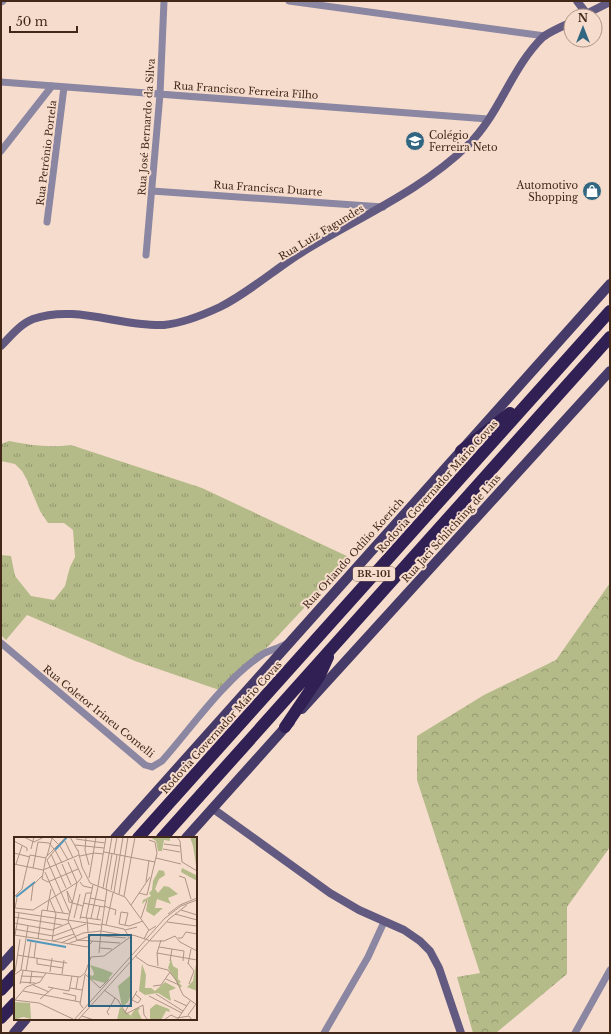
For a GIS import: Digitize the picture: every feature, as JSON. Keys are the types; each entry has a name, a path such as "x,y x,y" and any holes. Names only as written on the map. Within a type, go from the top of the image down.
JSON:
{"highway":[{"name":"Rodovia Governador Mário Covas","path":"139,837 610,311"},
{"name":"BR-101","path":"163,837 610,337"},
{"path":"461,451 535,394"},
{"path":"286,727 320,677 333,648"},
{"path":"1,990 14,976"},
{"path":"1,1018 14,1004"}],"main road":[{"path":"598,8 610,2"},
{"name":"Rua Luiz Fagundes","path":"1,346 13,334 32,320 57,315 81,314 133,324 164,325 190,319 222,306 303,252 382,206 433,174 458,154 469,144 488,120 502,99 514,73 535,46 545,36 563,26"},
{"name":"Rua Orlando Odílio Koerich","path":"116,837 610,284"},
{"name":"Rua Jaci Schlichting de Lins","path":"187,837 610,371"},
{"path":"212,808 330,893 359,910 404,930 426,946 435,959 461,1033"},
{"path":"1,966 14,951"},
{"path":"14,1033 25,1020"}],"street":[{"name":"Rua José Bernardo da Silva","path":"146,255 160,94 164,1"},
{"path":"289,1 545,36"},
{"name":"Rua Francisco Ferreira Filho","path":"1,82 488,120"},
{"path":"1,151 52,86"},
{"name":"Rua Petrônio Portela","path":"47,222 64,87"},
{"name":"Rua Francisca Duarte","path":"152,191 382,206"},
{"name":"Rua Coletor Irineu Comelli","path":"1,643 145,765 152,767 162,761 218,695 238,675 264,654 289,643"},
{"path":"324,1033 368,958 384,922"},
{"path":"575,1033 610,970"}],"green space":[{"path":"9,441 39,446 71,445 202,488 351,558 225,692 135,661 27,615 6,640 1,635 1,555 11,556 15,576 31,596 54,600 65,586 70,567 75,557 73,530 64,523 48,523 40,511 22,471 15,464 1,461 1,444"},
{"path":"610,583 610,847 567,907 567,974 496,1033 473,1033 457,977 480,973 417,780 417,736 484,695 556,660"}],"place":[{"name":"Colégio Ferreira Neto","path":"415,141"},
{"name":"Automotivo Shopping","path":"592,191"}]}
